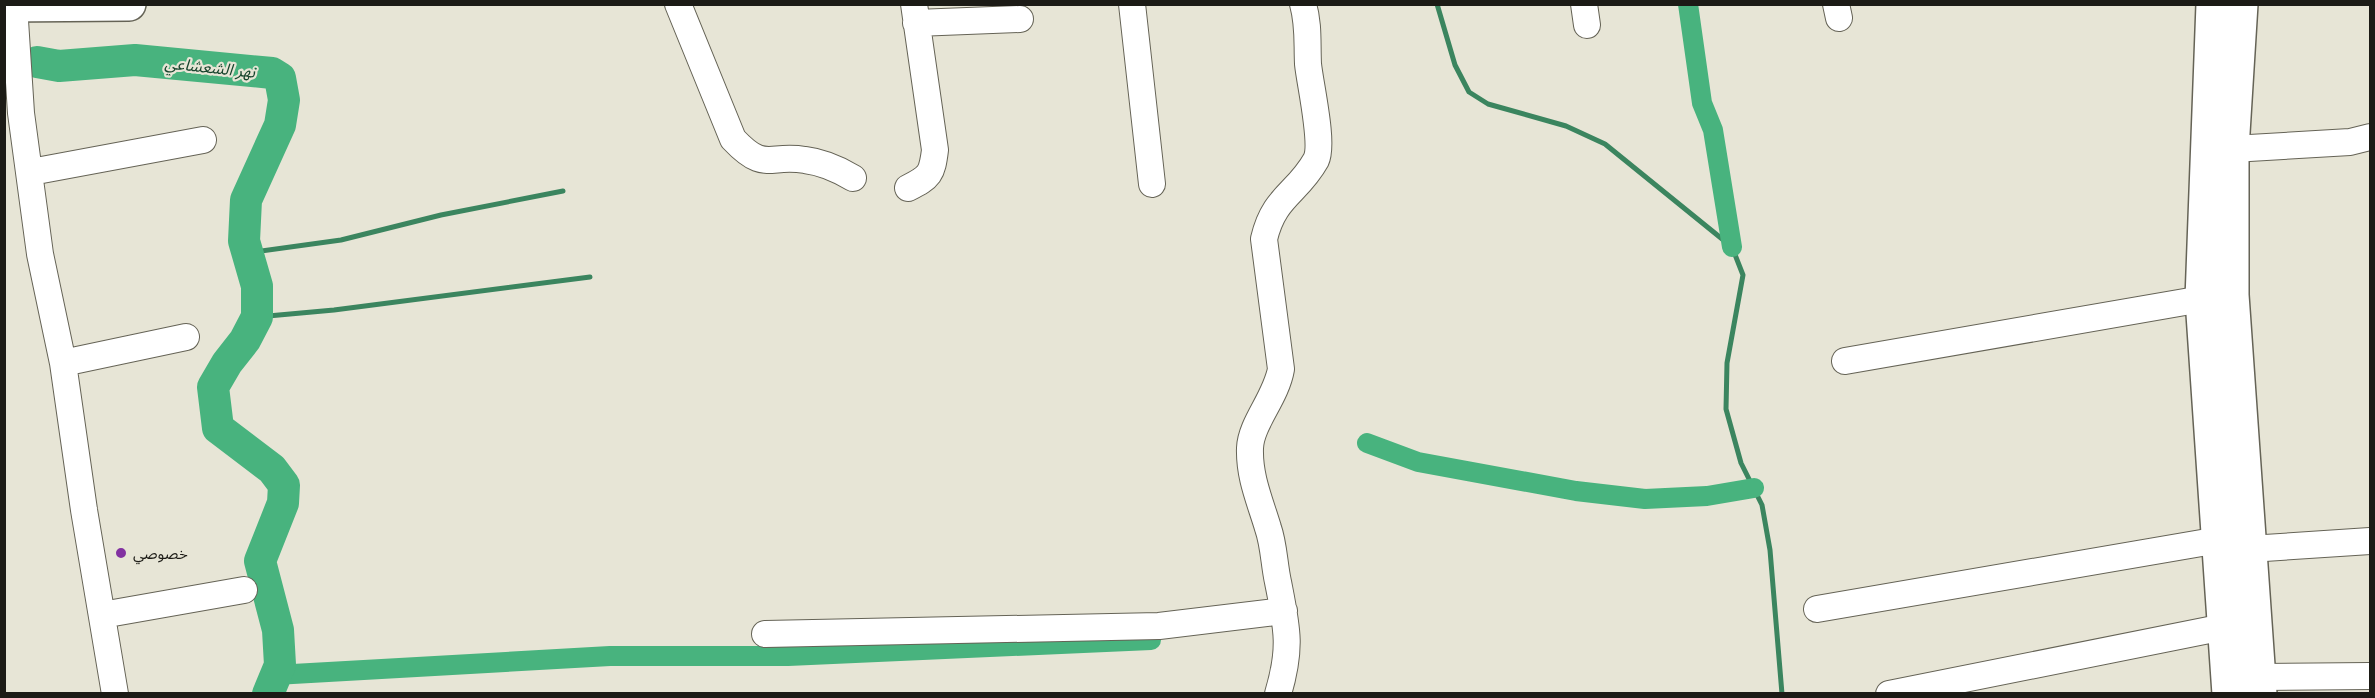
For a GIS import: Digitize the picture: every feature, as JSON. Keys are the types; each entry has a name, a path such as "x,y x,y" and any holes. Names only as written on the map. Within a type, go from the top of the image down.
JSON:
{"main road":[{"path":"4,5 129,4"},
{"path":"2213,4 2202,299 2234,545 2259,685"},
{"path":"2229,693 2224,627 2234,545 2232,149 2241,4"}],"street":[{"path":"678,4 733,139 749,156 771,162 803,159 839,170 853,178"},
{"path":"1132,4 1152,184"},
{"path":"1278,693 1287,665 1288,628 1269,531 1252,478 1250,446 1256,426 1278,386 1281,369 1264,239 1269,219 1278,202 1303,180 1318,157 1317,123 1308,64 1308,23 1303,4"},
{"path":"14,5 18,76 40,254 63,363 115,693"},
{"path":"908,188 924,180 932,172 935,150 915,14 1020,19"},
{"path":"2232,149 2350,142 2370,137"},
{"path":"31,172 203,140"},
{"path":"1845,361 2202,299"},
{"path":"63,363 186,337"},
{"path":"1817,609 2234,545 2370,541"},
{"path":"102,615 244,590"},
{"path":"765,634 1159,626 1284,611"},
{"path":"1889,693 2224,627"},
{"path":"2259,685 2370,676"}],"waterway":[{"path":"1437,4 1455,65 1469,92 1488,104 1566,126 1605,144 1732,247 1743,275 1727,363 1726,409 1741,463 1762,505 1770,550 1782,694"},
{"path":"1688,4 1702,103 1713,130 1732,247"},
{"name":"نهر الشعشاعي","path":"37,62 59,66 135,60 272,73 280,78 284,100 280,125 246,200 244,241 257,286 257,317 245,340 227,363 213,387 218,428 272,469 284,485 283,503 260,561 278,630 280,665 268,694"},
{"path":"247,253 341,240 441,215 563,191"},
{"path":"257,317 334,310 590,277"},
{"path":"1367,443 1418,462 1576,491 1645,499 1707,496 1754,488"},
{"path":"275,675 610,656 788,656 1151,640"}],"place":[{"name":"خصوصي","path":"121,553"}]}
